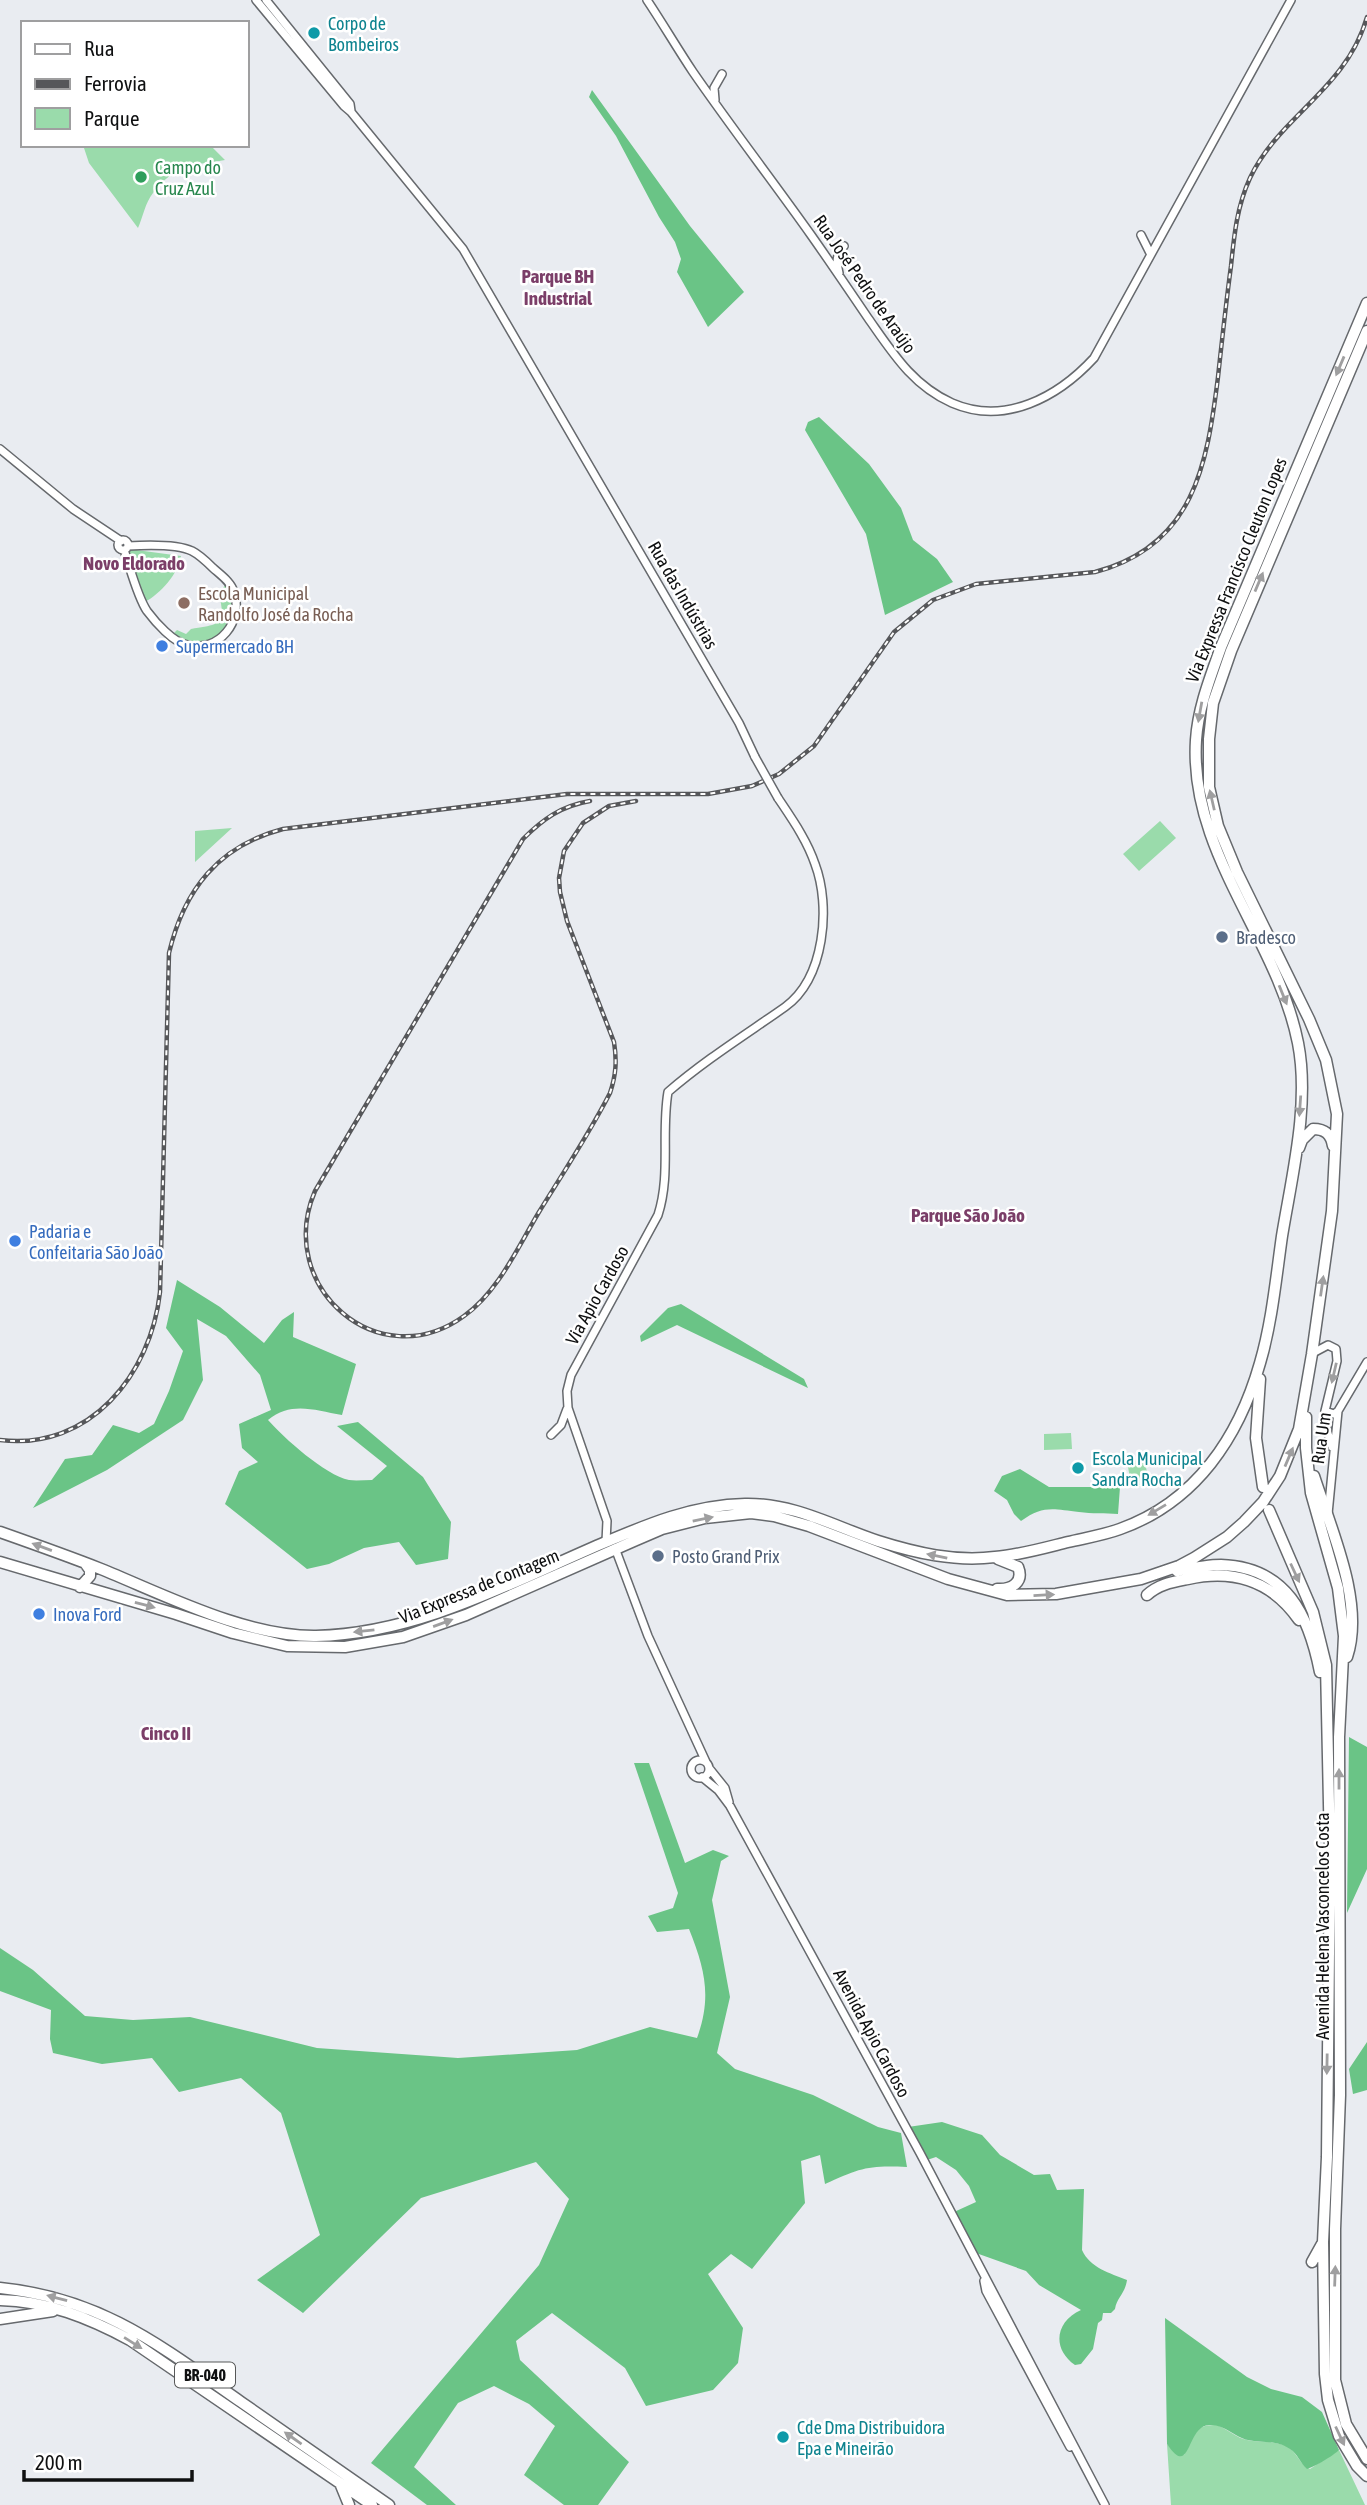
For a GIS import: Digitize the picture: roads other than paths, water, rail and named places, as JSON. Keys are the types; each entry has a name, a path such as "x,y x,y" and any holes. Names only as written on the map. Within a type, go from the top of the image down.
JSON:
{"highway":[{"name":"Via Expressa Francisco Cleuton Lopes","path":"830,1521 877,1540 951,1559 1022,1554 1120,1529 1160,1509 1202,1476 1224,1447 1247,1404 1262,1358 1296,1162 1301,1071 1295,1029 1267,954 1241,905 1205,822 1197,783 1196,740 1201,703 1220,647 1367,303"},
{"name":"Via Expressa Francisco Cleuton Lopes","path":"1312,1354 1331,1222 1338,1114 1326,1060 1309,1019 1237,872 1218,827 1209,787 1209,739 1213,703 1231,651 1367,331"},
{"path":"1296,1162 1302,1140 1313,1129 1325,1131 1331,1137 1335,1155"},
{"path":"1161,1573 1208,1550 1227,1537 1269,1493 1290,1454 1299,1429 1312,1354"},
{"path":"1262,1358 1256,1437 1263,1487"},
{"name":"Avenida Helena Vasconcelos Costa","path":"1306,1391 1306,1448 1311,1493 1340,1599 1344,1666 1339,1737 1340,2095 1335,2381 1346,2424 1367,2459"},
{"path":"1306,1448 1348,1583 1354,1633 1344,1666"},
{"name":"Via Expressa de Contagem","path":"0,1562 287,1646 345,1647 403,1637 466,1615 611,1545 621,1536 657,1520 704,1507 747,1503 791,1508 830,1521"},
{"name":"Avenida Helena Vasconcelos Costa","path":"1269,1510 1313,1612 1326,1665 1330,1850 1327,2157 1323,2242 1325,2374 1328,2400 1339,2436 1357,2466 1367,2476"},
{"name":"Via Expressa de Contagem","path":"0,1532 235,1622 290,1634 317,1636 401,1625 611,1545 705,1518 751,1513 774,1516 809,1526 948,1579 988,1589"},
{"path":"987,1558 1008,1561 1018,1567 1021,1574 1013,1586 1004,1590 988,1589"},
{"path":"80,1587 90,1576 90,1570 85,1563"},
{"path":"988,1589 1022,1596 1056,1594 1161,1573 1219,1565 1236,1566 1279,1586 1297,1605 1307,1623 1315,1649 1327,1709"},
{"path":"1147,1595 1169,1583 1205,1575 1229,1574 1244,1578 1286,1602 1315,1649"},
{"path":"1312,2262 1323,2242"},
{"name":"BR-040","path":"0,2288 74,2302 125,2324 200,2372 390,2505"},
{"name":"BR-040","path":"0,2300 22,2301 62,2310 91,2320 130,2340 372,2505"},
{"path":"0,2319 62,2310"},
{"path":"340,2483 349,2505"}],"street":[{"name":"Rua das Indústrias","path":"256,0 463,249 807,844 822,887 824,911 816,965 786,1006 712,1056 678,1083"},
{"name":"Rua das Indústrias","path":"266,0 350,104 351,112"},
{"name":"Rua José Pedro de Araújo","path":"650,0 716,104 894,356 922,386 954,403 972,409 994,411 1029,405 1055,393 1094,358 1292,0"},
{"path":"716,104 714,88 722,74"},
{"path":"1141,235 1150,253"},
{"path":"840,277 836,262 838,252 844,246"},
{"path":"0,449 73,509 123,545 146,609 177,641 186,645 202,646 216,641 228,632 235,618 237,604 234,590 204,559 181,548 123,545"},
{"name":"Via Apio Cardoso","path":"611,1545 607,1521 568,1408 567,1391 570,1375 658,1215 665,1180 668,1093 678,1083"},
{"path":"1312,1354 1328,1345 1333,1346 1338,1353 1325,1411 1327,1434 1334,1450"},
{"name":"Rua Um","path":"1328,1518 1338,1411 1367,1363"},
{"path":"551,1435 561,1425 568,1408"},
{"path":"1325,1411 1334,1414 1338,1411"},
{"name":"Rua Um","path":"1318,1487 1324,1487 1331,1482"},
{"name":"Via Apio Cardoso","path":"607,1521 621,1536"},
{"name":"Avenida Apio Cardoso","path":"611,1545 692,1736 707,1764 725,1788 730,1806"},
{"name":"Avenida Apio Cardoso","path":"692,1736 693,1763"},
{"path":"699,1760 707,1764 708,1774 702,1777 693,1773 693,1763 699,1760"},
{"name":"Avenida Apio Cardoso","path":"702,1777 718,1790 730,1806 920,2153 984,2277 986,2291 1104,2505"}],"railway":[{"path":"0,1440 32,1440 62,1433 88,1420 110,1401 129,1378 144,1351 160,1292 169,953 184,909 207,874 222,859 240,847 283,829 567,794 708,794 752,786 779,774 814,746 894,632 933,600 976,584 1095,572 1128,560 1154,543 1175,522 1190,498 1208,441 1235,232 1250,178 1278,137 1344,64 1367,17"},
{"path":"590,801 553,814 523,839 315,1191 306,1226 309,1260 322,1289 342,1313 369,1329 399,1336 432,1332 464,1316 476,1306 506,1268 610,1093 615,1068 614,1042 567,921 559,878 564,851 583,823 609,806 636,801"}],"place":[{"name":"Corpo de Bombeiros","path":"314,33"},
{"name":"Campo do Cruz Azul","path":"141,177"},
{"name":"Escola Municipal Randolfo José da Rocha","path":"184,603"},
{"name":"Supermercado BH","path":"162,646"},
{"name":"Bradesco","path":"1222,937"},
{"name":"Padaria e Confeitaria São João","path":"15,1241"},
{"name":"Escola Municipal Sandra Rocha","path":"1078,1468"},
{"name":"Posto Grand Prix","path":"658,1556"},
{"name":"Inova Ford","path":"39,1614"},
{"name":"Cde Dma Distribuidora Epa e Mineirão","path":"783,2437"}],"district":[{"name":"Parque BH Industrial","path":"558,287"},
{"name":"Novo Eldorado","path":"134,563"},
{"name":"Parque São João","path":"968,1215"},
{"name":"Cinco II","path":"166,1733"}]}
